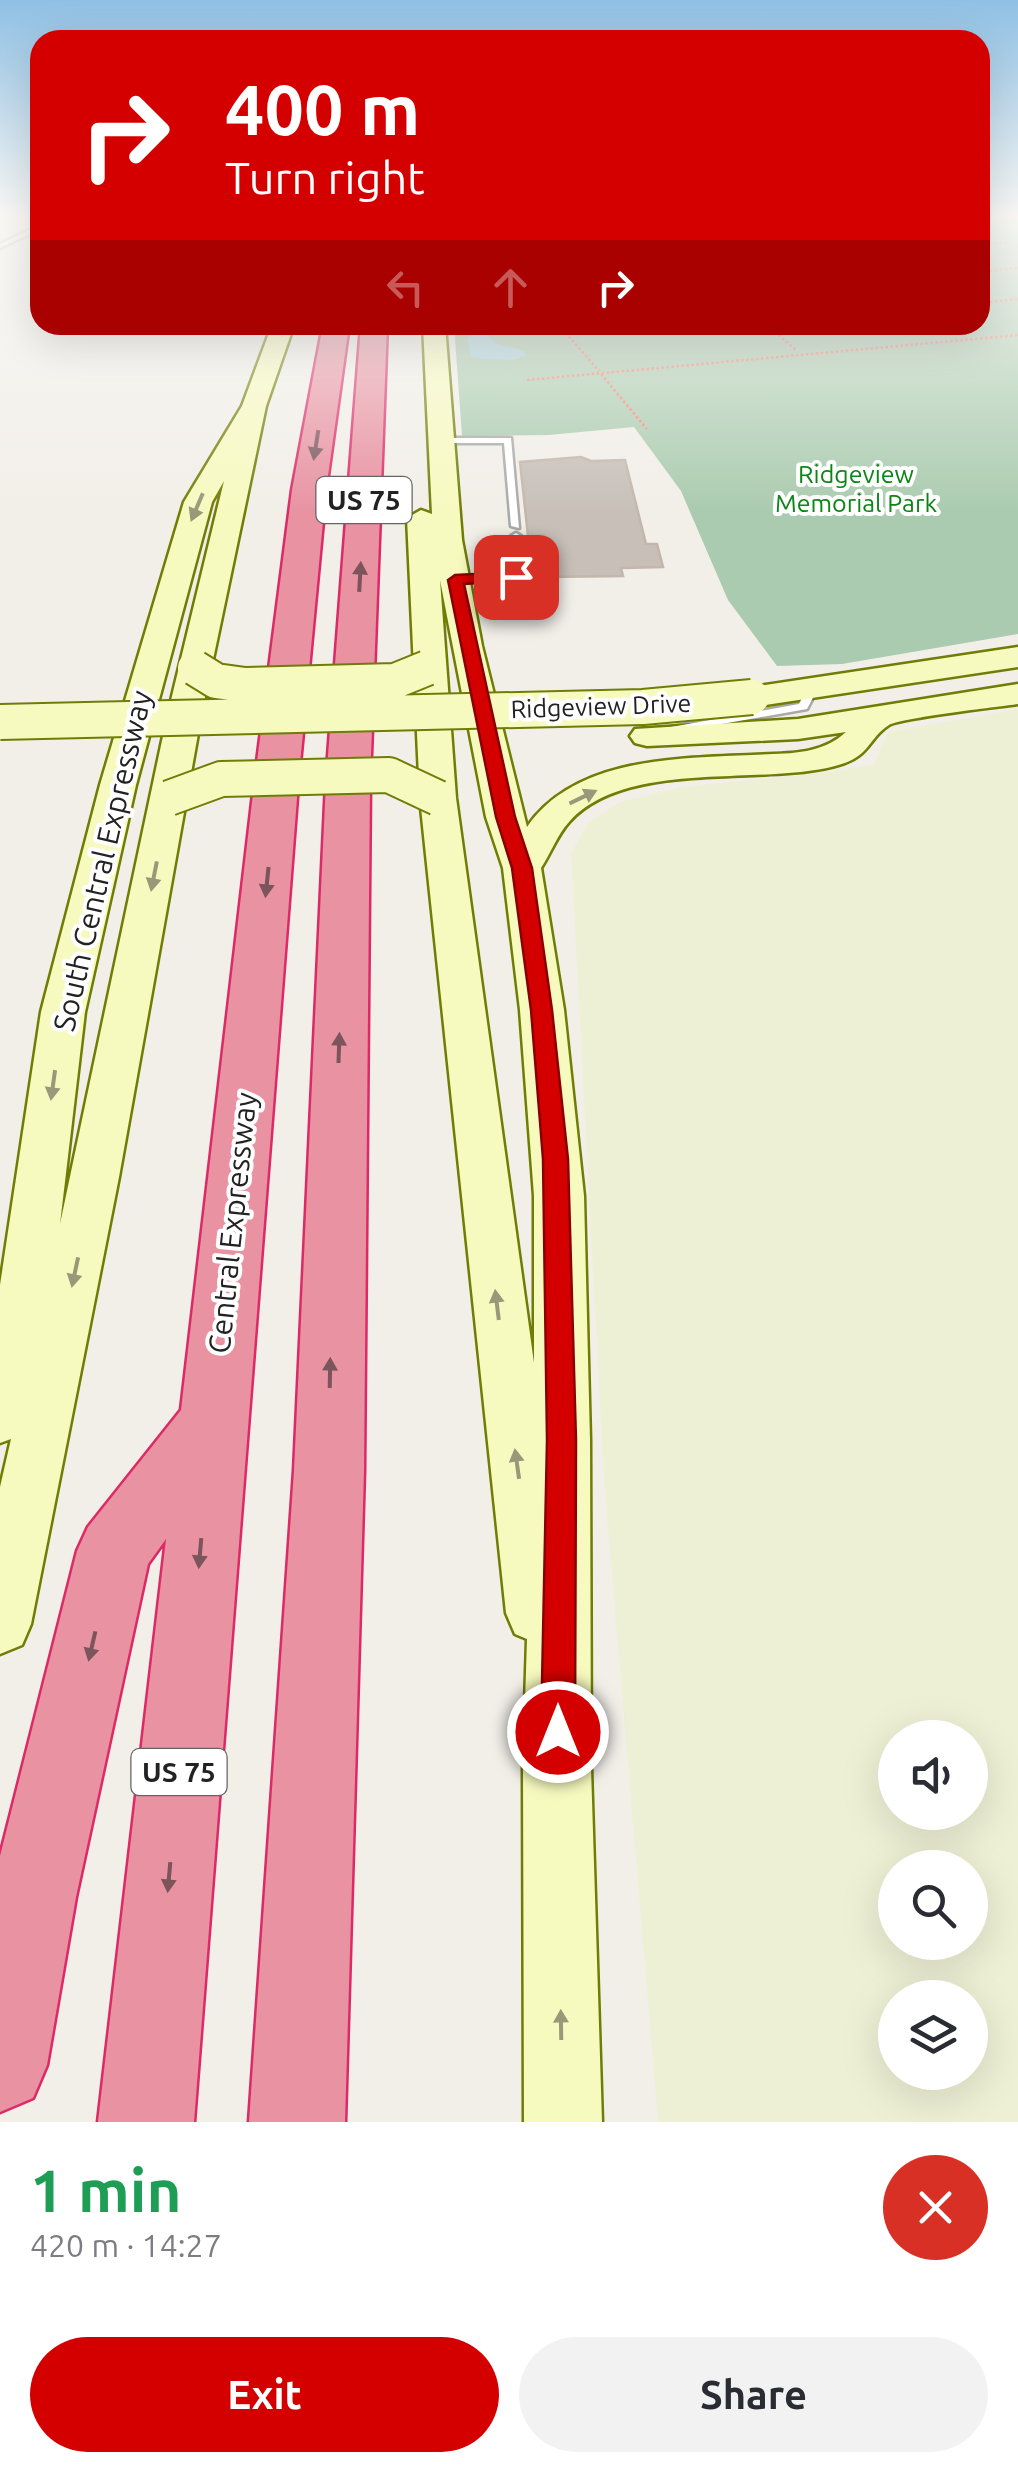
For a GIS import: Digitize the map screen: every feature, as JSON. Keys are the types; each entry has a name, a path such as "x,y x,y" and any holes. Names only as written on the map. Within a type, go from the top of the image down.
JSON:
{"highway":[{"name":"Central Expressway","path":"146,2122 290,659 310,490 337,335"},
{"name":"Central Expressway","path":"297,2122 328,1470 348,782 338,335"},
{"path":"0,2064 33,1897 114,1552 213,1421"},
{"path":"328,1470 336,2122"}],"main road":[{"name":"South Central Expressway","path":"0,1419 29,1269 63,1012 118,785 198,502 254,406 279,335"},
{"path":"435,335 455,580 501,798 522,868 542,1010 559,1196 562,1440 558,1768 563,2122"},
{"path":"435,335 425,368 421,538 438,798 558,1768"},
{"path":"0,1624 95,1177 181,731 254,406"},
{"name":"Ridgeview Drive","path":"0,751 431,704 644,707 811,690 1018,657"},
{"path":"195,668 216,681 245,685 395,681 431,704"},
{"name":"Ridgeview Drive","path":"431,704 647,736 798,729 1018,694"},
{"path":"522,868 543,829 561,808 588,792 625,780 674,772 803,762 838,754 858,740 876,719"},
{"name":"Ridgeview Drive","path":"0,722 181,731"},
{"path":"169,798 221,779 389,775 438,798"}],"lane":[{"path":"441,440 508,440 516,577 455,580"},
{"path":"647,736 692,723 803,707 811,690"}],"path":[{"path":"568,335 648,428"},
{"path":"777,335 794,353"},
{"path":"527,380 1018,335"}],"green space":[{"name":"Ridgeview Memorial Park","path":"990,315 1018,315 1018,634 842,664 777,666 728,600 681,491 634,427 549,435 462,436 455,335 990,335"},
{"path":"1018,709 1018,2122 658,2122 604,1481 571,853 588,823 620,802 682,787 874,764 888,732"}],"water":[{"path":"487,335 497,344 523,350 526,356 513,360 471,358 467,338"}],"building":[{"path":"581,457 591,461 625,460 646,544 657,544 663,567 621,568 623,576 550,577 545,535 528,536 520,462"}],"route":[{"path":"516,577 455,580 505,817 522,868 542,1010 556,1159 562,1440 558,1732"}]}
